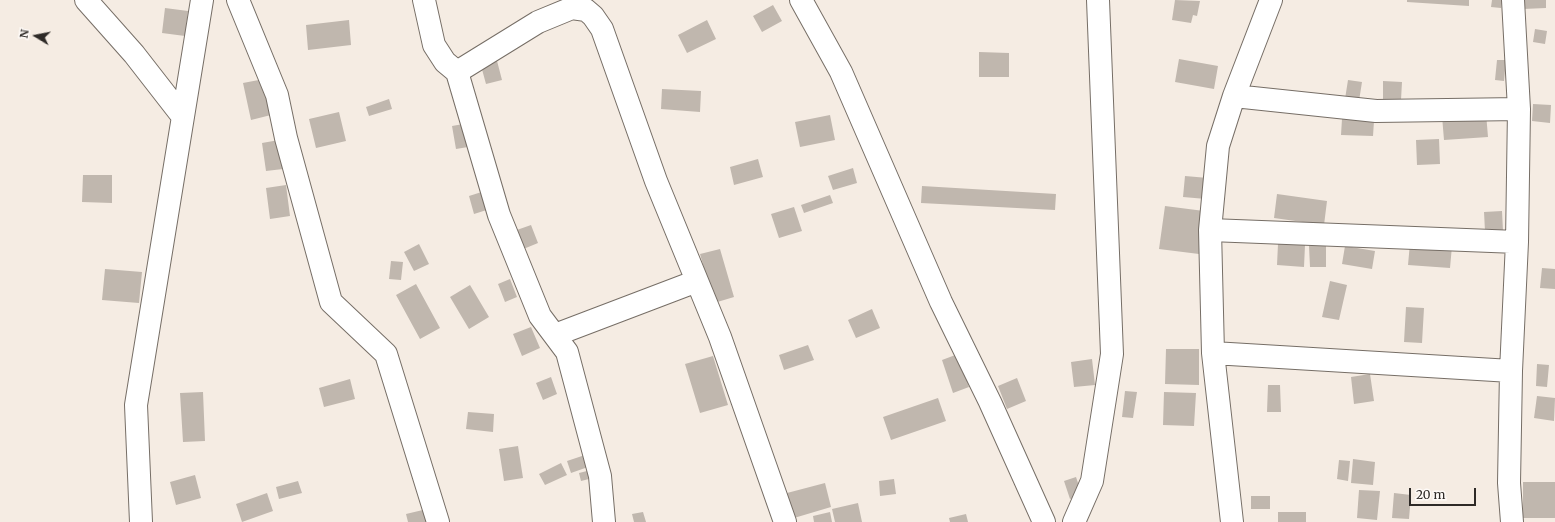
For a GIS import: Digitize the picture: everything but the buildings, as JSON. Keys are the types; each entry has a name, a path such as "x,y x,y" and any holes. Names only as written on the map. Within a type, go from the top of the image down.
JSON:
{"street":[{"path":"86,0 134,54 183,117"},
{"path":"141,522 136,405 202,0"},
{"path":"238,0 277,95 286,138 331,302 386,354 438,522"},
{"path":"424,0 434,45 445,62 457,72 500,215 540,316 567,352 600,476 604,522"},
{"path":"801,0 841,72 941,302 990,402 1044,522"},
{"path":"1074,522 1092,481 1112,354 1098,0"},
{"path":"1232,522 1213,353 1210,230 1218,146 1234,96 1271,0"},
{"path":"1512,522 1509,483 1511,371 1517,242 1519,109 1513,0"},
{"path":"457,72 538,22 572,8 586,10 593,16 602,28 656,181 720,337 785,522"},
{"path":"1234,96 1376,111 1519,109"},
{"path":"1210,230 1517,242"},
{"path":"555,335 697,281"},
{"path":"1213,353 1511,371"}]}
